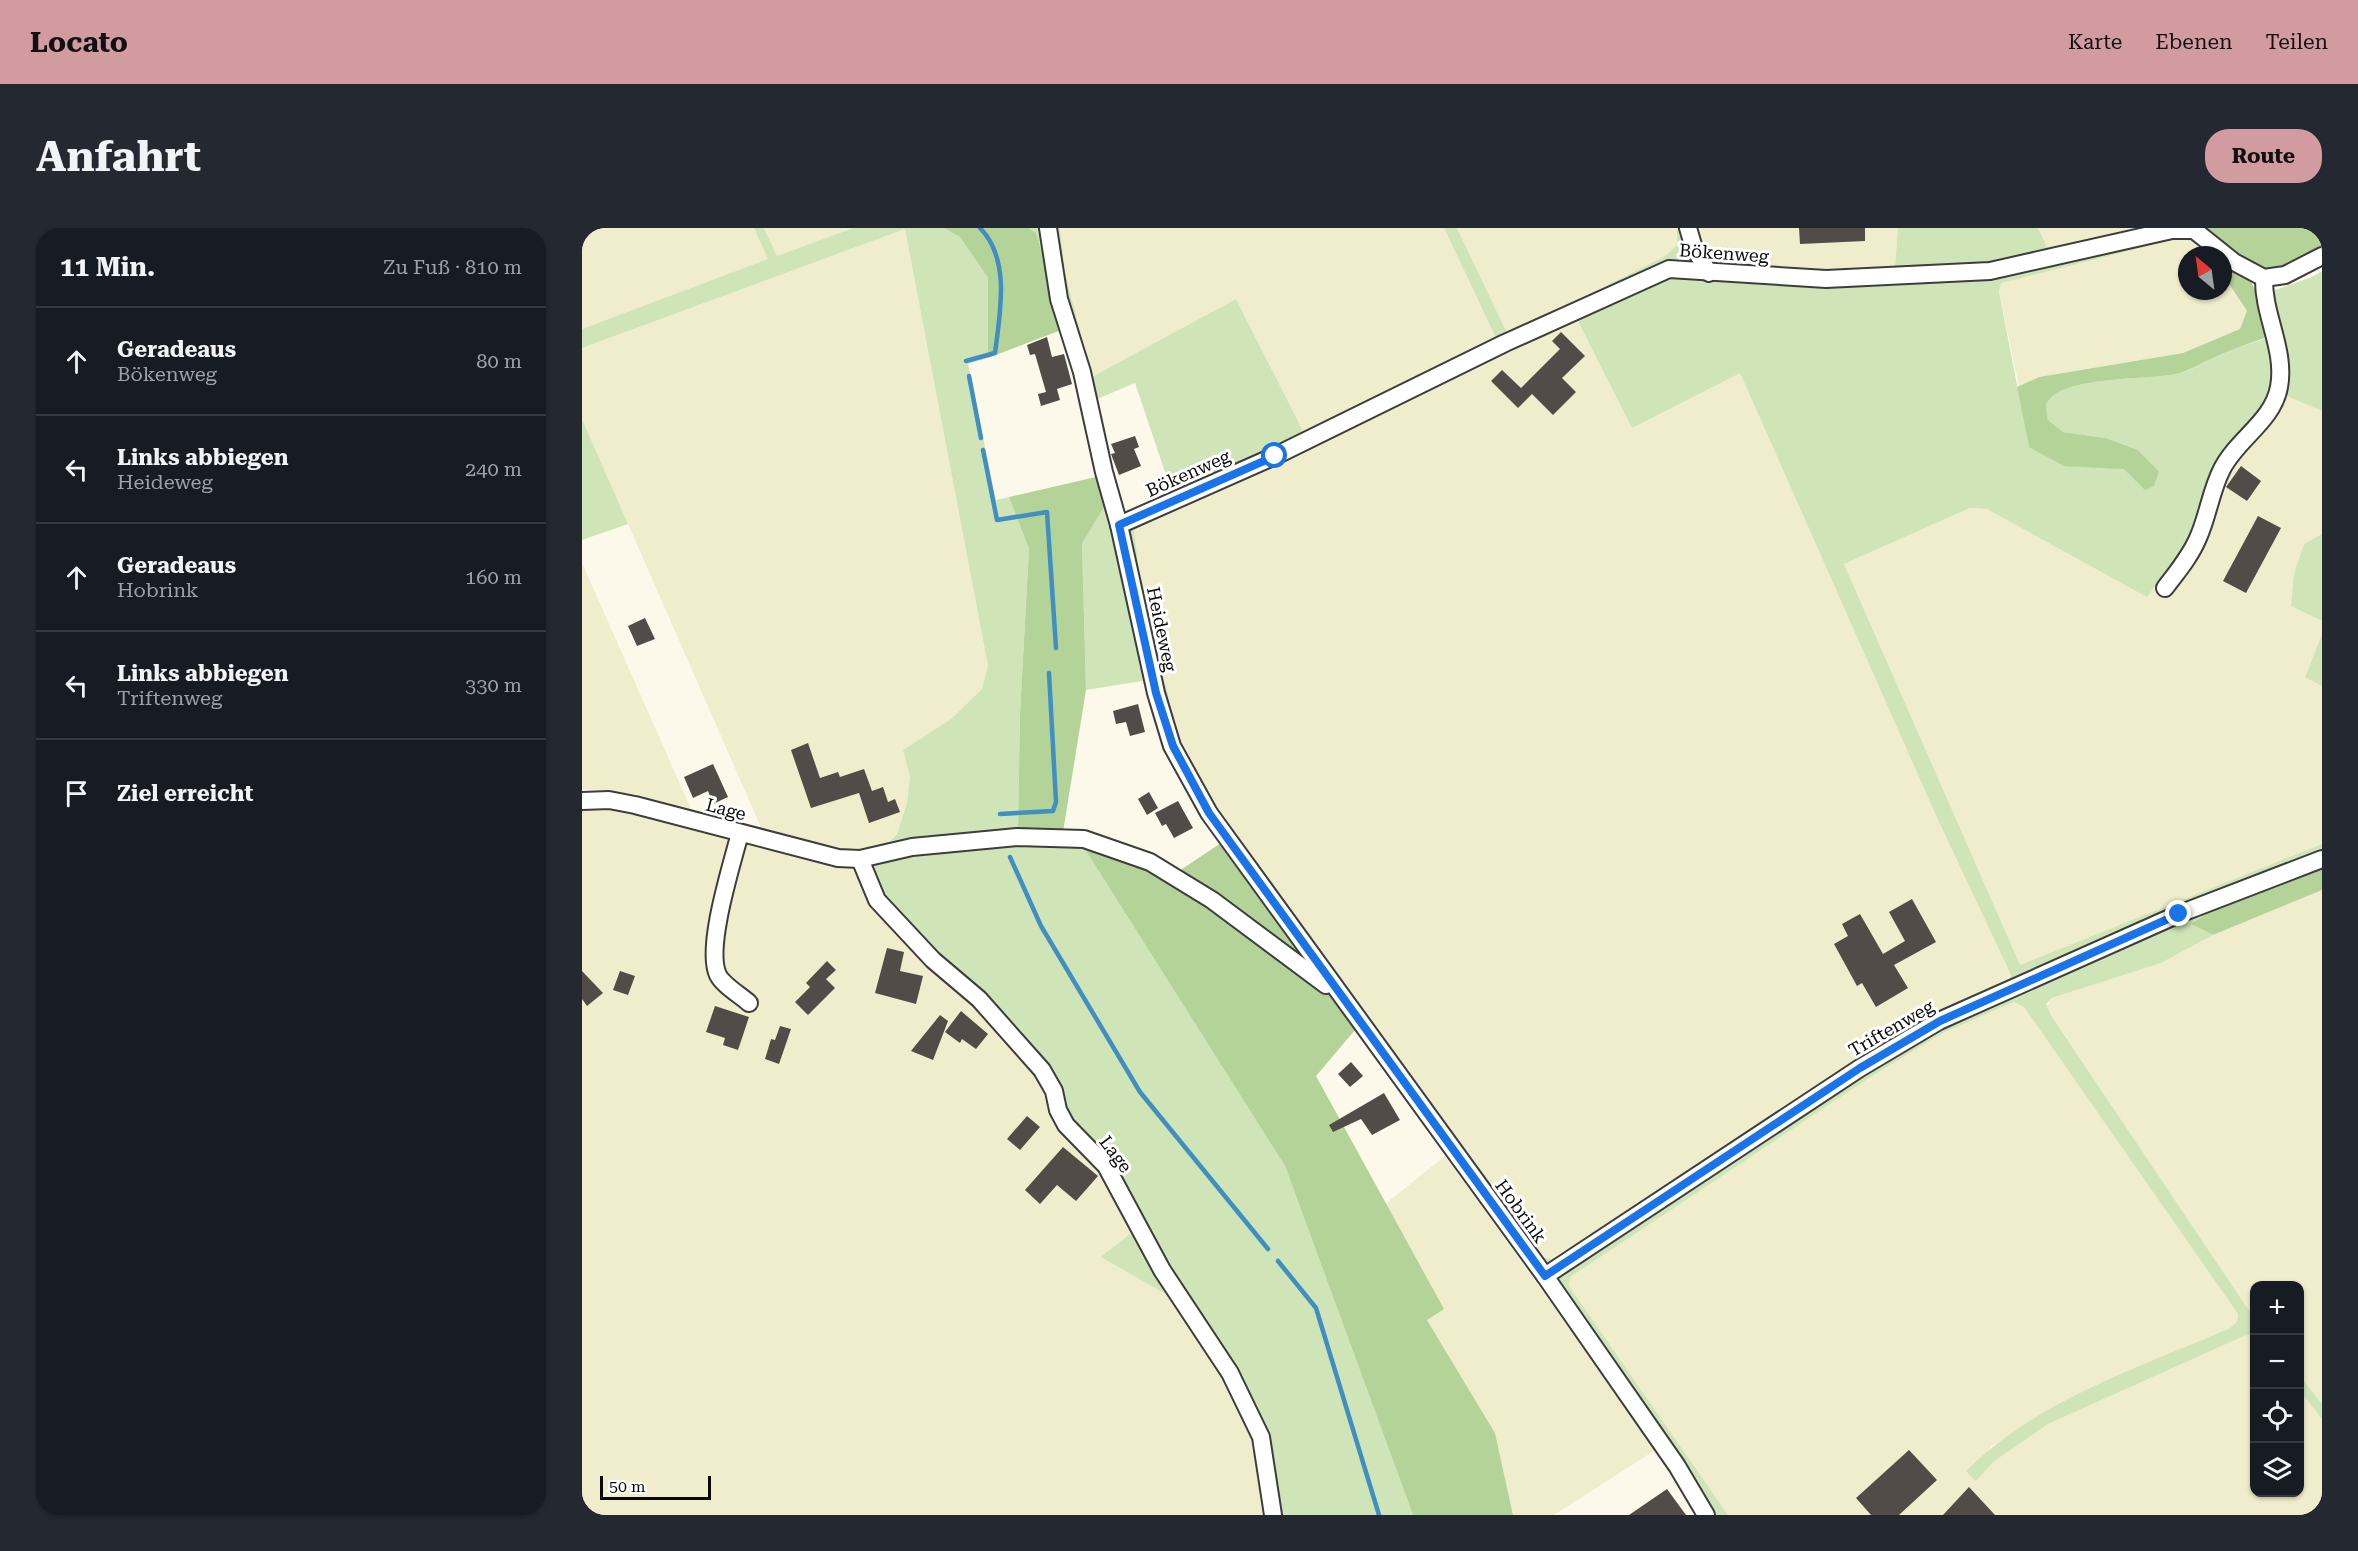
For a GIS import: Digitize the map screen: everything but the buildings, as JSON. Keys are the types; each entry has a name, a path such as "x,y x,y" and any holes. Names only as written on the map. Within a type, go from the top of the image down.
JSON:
{"street":[{"name":"Heideweg","path":"1048,228 1059,299 1082,372 1156,693 1173,746 1209,813 1339,994"},
{"path":"1688,228 1694,248 1709,273"},
{"name":"Bökenweg","path":"1119,525 1275,456 1505,343 1669,269 1826,279 1990,271 2172,230 2194,229 2234,262 2264,278"},
{"path":"2165,588 2183,565 2198,539 2222,469 2233,452 2272,407 2279,386 2279,354 2266,303 2264,278 2285,275 2322,256"},
{"name":"Lage","path":"582,801 609,800 635,805 838,858 860,859 912,847 1017,837 1084,839 1150,862 1212,900 1339,994"},
{"path":"740,833 717,930 713,960 719,977 749,1003"},
{"name":"Lage","path":"860,859 877,900 933,960 979,999 1036,1063 1054,1091 1058,1110 1066,1125 1106,1166 1162,1270 1230,1373 1261,1437 1272,1515"},
{"name":"Triftenweg","path":"1545,1276 1860,1068 1940,1021 2179,914 2322,859"},
{"name":"Hobrink","path":"1339,994 1545,1276 1677,1466 1706,1515"}],"shaded area":[{"path":"582,228 754,228 769,259 582,329"},
{"path":"764,228 853,228 777,256"},
{"path":"1060,228 1444,228 1497,340 1303,431 1236,299 1092,378 1065,273"},
{"path":"1457,228 1677,228 1678,235 1677,245 1665,256 1508,335"},
{"path":"1694,228 1898,228 1895,266 1823,271 1718,265 1699,245"},
{"path":"2038,228 2152,228 2047,248"},
{"path":"905,229 988,666 982,689 951,719 903,750 910,777 907,803 897,834 873,861 980,1006 1039,1072 1103,1169 1136,1229 1102,1257 1176,1300 1223,1375 1252,1440 1264,1515 582,1515 582,807 636,811 770,848 582,419 582,348"},
{"path":"2180,238 2200,246 2178,246 2178,300 2232,300 2232,289 2247,312 2240,329 2183,353 2039,377 2019,386 1999,292 2001,282"},
{"path":"1577,319 1740,373 1938,820 2011,975 2008,984 1551,1259 1541,1257 1229,826 1180,744 1140,578 1134,530 1473,365"},
{"path":"2282,394 2322,411 2322,534 2304,544 2291,606 2322,621 2322,634 2305,676 2322,686 2322,844 2020,966 1844,564 1970,508 1987,509 2153,585 2172,563 2214,465"},
{"path":"582,563 692,811 636,794 582,789"},
{"path":"2322,890 2322,1404 2304,1381 2304,1281 2250,1281 2250,1312 2046,1007 2052,998 2161,963 2213,935"},
{"path":"2014,1002 2024,1007 2238,1314 2237,1322 2230,1328 2128,1373 1991,1446 1976,1480 1993,1462 2048,1424 2250,1335 2250,1497 2304,1497 2304,1396 2322,1419 2322,1515 1728,1515 1569,1286 1570,1277 1869,1078 1943,1033"},
{"path":"1445,1156 1657,1449 1554,1515 1513,1515 1495,1433 1427,1320 1443,1309 1385,1204"}],"green space":[{"path":"754,228 764,228 777,256 853,228 944,228 960,237 988,278 988,358 968,364 996,500 1009,497 1029,549 1020,713 1018,830 1085,834 1086,851 1285,1166 1413,1515 1264,1515 1252,1439 1223,1375 1176,1300 1101,1257 1136,1229 1051,1092 856,864 873,861 897,834 907,803 910,777 903,750 951,719 982,689 988,666 905,229 582,348 582,329 768,259"},
{"path":"944,228 1029,228 1036,233 1064,329 988,358 988,278 960,237"},
{"path":"1029,228 1060,228 1065,273 1092,377 1236,299 1303,431 1497,340 1444,228 1457,228 1508,335 1665,256 1677,245 1677,228 1694,228 1699,245 1718,265 1823,271 1895,266 1898,228 2038,228 2047,247 2152,228 2198,228 2205,246 2180,238 2001,283 1999,292 2029,447 2124,469 2159,471 2138,450 2106,438 2063,432 2048,420 2046,406 2053,396 2067,388 2106,380 2180,373 2230,351 2265,339 2259,296 2312,277 2322,271 2322,411 2282,394 2263,411 2214,465 2186,542 2147,597 1987,509 1970,508 1844,564 2020,965 2322,844 2322,865 2209,912 2191,924 2213,935 2161,963 2052,998 2046,1004 2051,1015 2250,1312 2250,1335 2048,1424 1993,1462 1976,1481 1966,1471 2024,1424 2090,1388 2230,1328 2237,1322 2238,1314 2024,1007 2014,1002 1943,1033 1869,1078 1570,1277 1569,1286 1728,1515 1699,1515 1657,1449 1194,804 1167,746 1148,680 1086,690 1082,542 1106,504 1122,514 1172,493 1135,383 1083,405 1036,233","holes":["1577,319 1632,428 1740,373 1938,820 2011,975 2008,984 1856,1062 1560,1255 1551,1259 1541,1257 1229,826 1180,744 1140,578 1134,530 1473,365"]},
{"path":"2198,228 2322,228 2322,264 2248,277 2259,296 2265,338 2180,373 2106,380 2067,388 2053,396 2046,406 2048,420 2063,432 2106,438 2138,450 2159,471 2154,486 2145,490 2124,469 2064,466 2029,447 2017,387 2039,377 2183,353 2240,329 2247,311 2232,288 2232,246 2205,246"},
{"path":"582,419 628,524 582,540"},
{"path":"1100,476 1106,504 1082,543 1086,690 1063,832 1018,830 1020,713 1029,549 1009,497"},
{"path":"2322,534 2322,621 2291,606 2294,574 2304,544"},
{"path":"2322,634 2322,686 2305,677"},
{"path":"1085,834 1176,873 1221,843 1355,1030 1316,1076 1444,1309 1427,1320 1495,1433 1513,1515 1413,1515 1285,1166 1086,851"},
{"path":"2322,865 2322,890 2213,935 2191,924 2209,912"},
{"path":"2304,1381 2322,1404 2322,1419 2304,1396"}],"waterway":[{"path":"966,361 995,353 1001,304 1000,271 996,255 990,241 980,228"},
{"path":"969,376 981,438"},
{"path":"983,450 997,520 1047,512 1056,648"},
{"path":"1000,814 1053,811 1056,802 1049,673"},
{"path":"1010,857 1041,926 1140,1092 1268,1249"},
{"path":"1278,1261 1316,1308 1379,1515"}],"route":[{"path":"1275,456 1119,525 1156,693 1173,746 1209,813 1363,1029 1545,1276 1860,1068 1940,1021 2179,914"}]}
